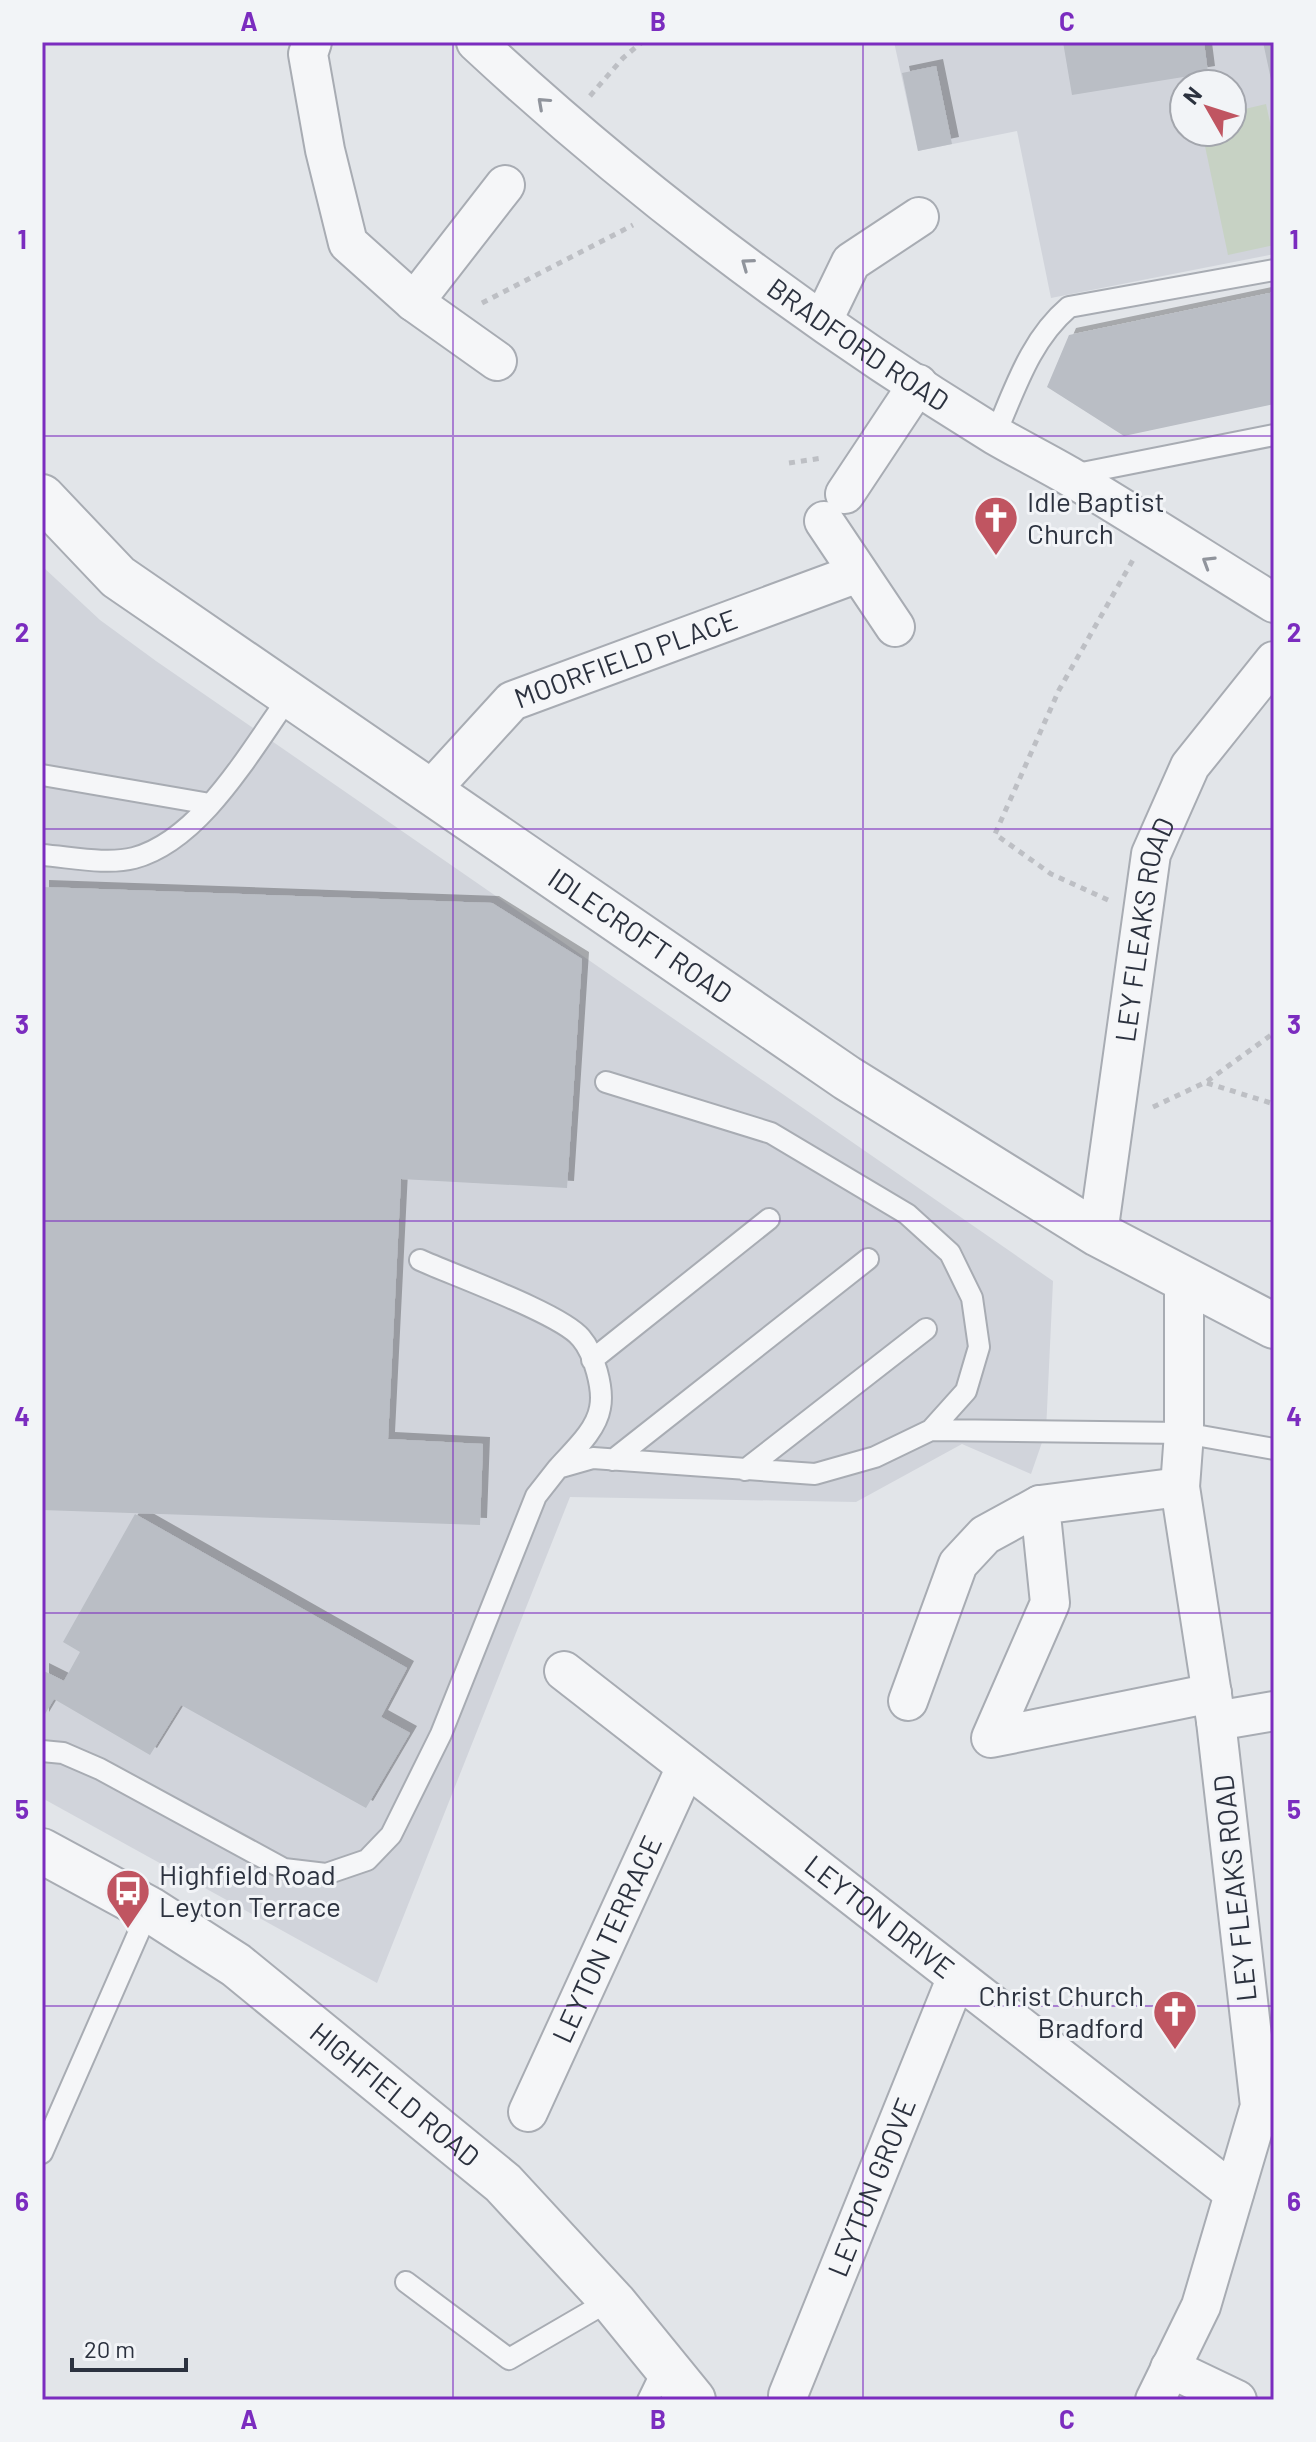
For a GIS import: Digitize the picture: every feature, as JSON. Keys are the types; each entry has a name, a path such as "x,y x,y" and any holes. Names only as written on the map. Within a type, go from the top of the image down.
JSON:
{"street":[{"path":"312,42 308,54 325,150 348,243 429,312 497,361"},
{"name":"BRADFORD ROAD","path":"476,42 566,124 669,207 823,320 995,435 1068,475 1274,603"},
{"path":"429,312 505,185"},
{"path":"823,320 851,262 919,217"},
{"path":"895,627 858,573 834,507 918,384"},
{"name":"IDLECROFT ROAD","path":"42,497 118,577 428,793 847,1078 1098,1234 1274,1326"},
{"name":"MOORFIELD PLACE","path":"428,793 512,701 858,573"},
{"name":"LEY FLEAKS ROAD","path":"1098,1234 1151,854 1190,766 1274,661"},
{"name":"LEY FLEAKS ROAD","path":"1163,2384 1201,2306 1234,2193 1267,2105 1214,1707 1180,1487 1184,1433 1184,1278"},
{"path":"908,1701 958,1564 985,1535 1040,1505 1180,1487"},
{"path":"1040,1505 1050,1603 991,1738 1214,1707 1274,1711"},
{"name":"LEYTON DRIVE","path":"564,1671 1234,2193"},
{"name":"LEYTON TERRACE","path":"528,2112 686,1767"},
{"name":"HIGHFIELD ROAD","path":"42,1851 149,1909 236,1965 503,2183 614,2303 656,2383 693,2400"},
{"name":"LEYTON GROVE","path":"788,2395 956,1979"},
{"path":"1163,2384 1237,2400"}],"lane":[{"path":"995,435 1032,350 1053,320 1069,307 1274,270"},
{"path":"1068,475 1274,435"},
{"path":"42,855 131,859 160,849 185,832 210,804 289,697"},
{"path":"42,775 210,804"},
{"path":"558,1468 593,1458 815,1474 875,1457 931,1430 966,1391 979,1347 972,1298 950,1253 907,1214 771,1133 606,1082"},
{"path":"592,1360 769,1219"},
{"path":"613,1460 868,1259"},
{"path":"42,1751 63,1753 100,1769 284,1869 326,1874 367,1860 391,1835 441,1734 536,1496 589,1432 600,1407 592,1360 581,1337 555,1319 420,1260"},
{"path":"745,1470 926,1329"},
{"path":"931,1430 1184,1433 1274,1449"},
{"path":"42,2153 149,1909"},
{"path":"406,2282 509,2359 595,2309 614,2303"}],"path":[{"path":"566,124 623,58 642,42"},
{"path":"429,312 669,207"},
{"path":"1141,546 1059,690 995,834 1051,874 1142,915"},
{"path":"1113,1126 1206,1082 1274,1033"},
{"path":"1206,1082 1274,1104"}],"shaded area":[{"path":"894,42 1274,42 1274,254 1051,298 1017,131 918,151"},
{"path":"42,566 100,620 156,661 1053,1281 1046,1431 1031,1474 962,1444 856,1502 570,1497 377,1983 42,1798"}],"green space":[{"path":"1266,104 1274,141 1274,245 1228,255 1205,148 1248,148 1248,108"}],"building":[{"path":"1063,42 1204,42 1207,68 1168,68 1168,79 1072,95"},
{"path":"1263,42 1274,42 1274,89 1273,89"},
{"path":"936,66 952,144 918,151 902,73"},
{"path":"1274,292 1274,404 1124,436 1047,387 1069,335"},
{"path":"42,887 492,903 582,959 567,1188 401,1179 388,1439 483,1444 480,1525 42,1510"},
{"path":"135,1514 407,1668 381,1717 410,1733 366,1808 181,1705 150,1755 54,1699 42,1719 42,1670 64,1681 80,1652 63,1642"}],"place":[{"name":"Idle Baptist Church","path":"996,557"},
{"name":"Highfield Road Leyton Terrace","path":"128,1930"},
{"name":"Christ Church Bradford","path":"1175,2051"}]}
